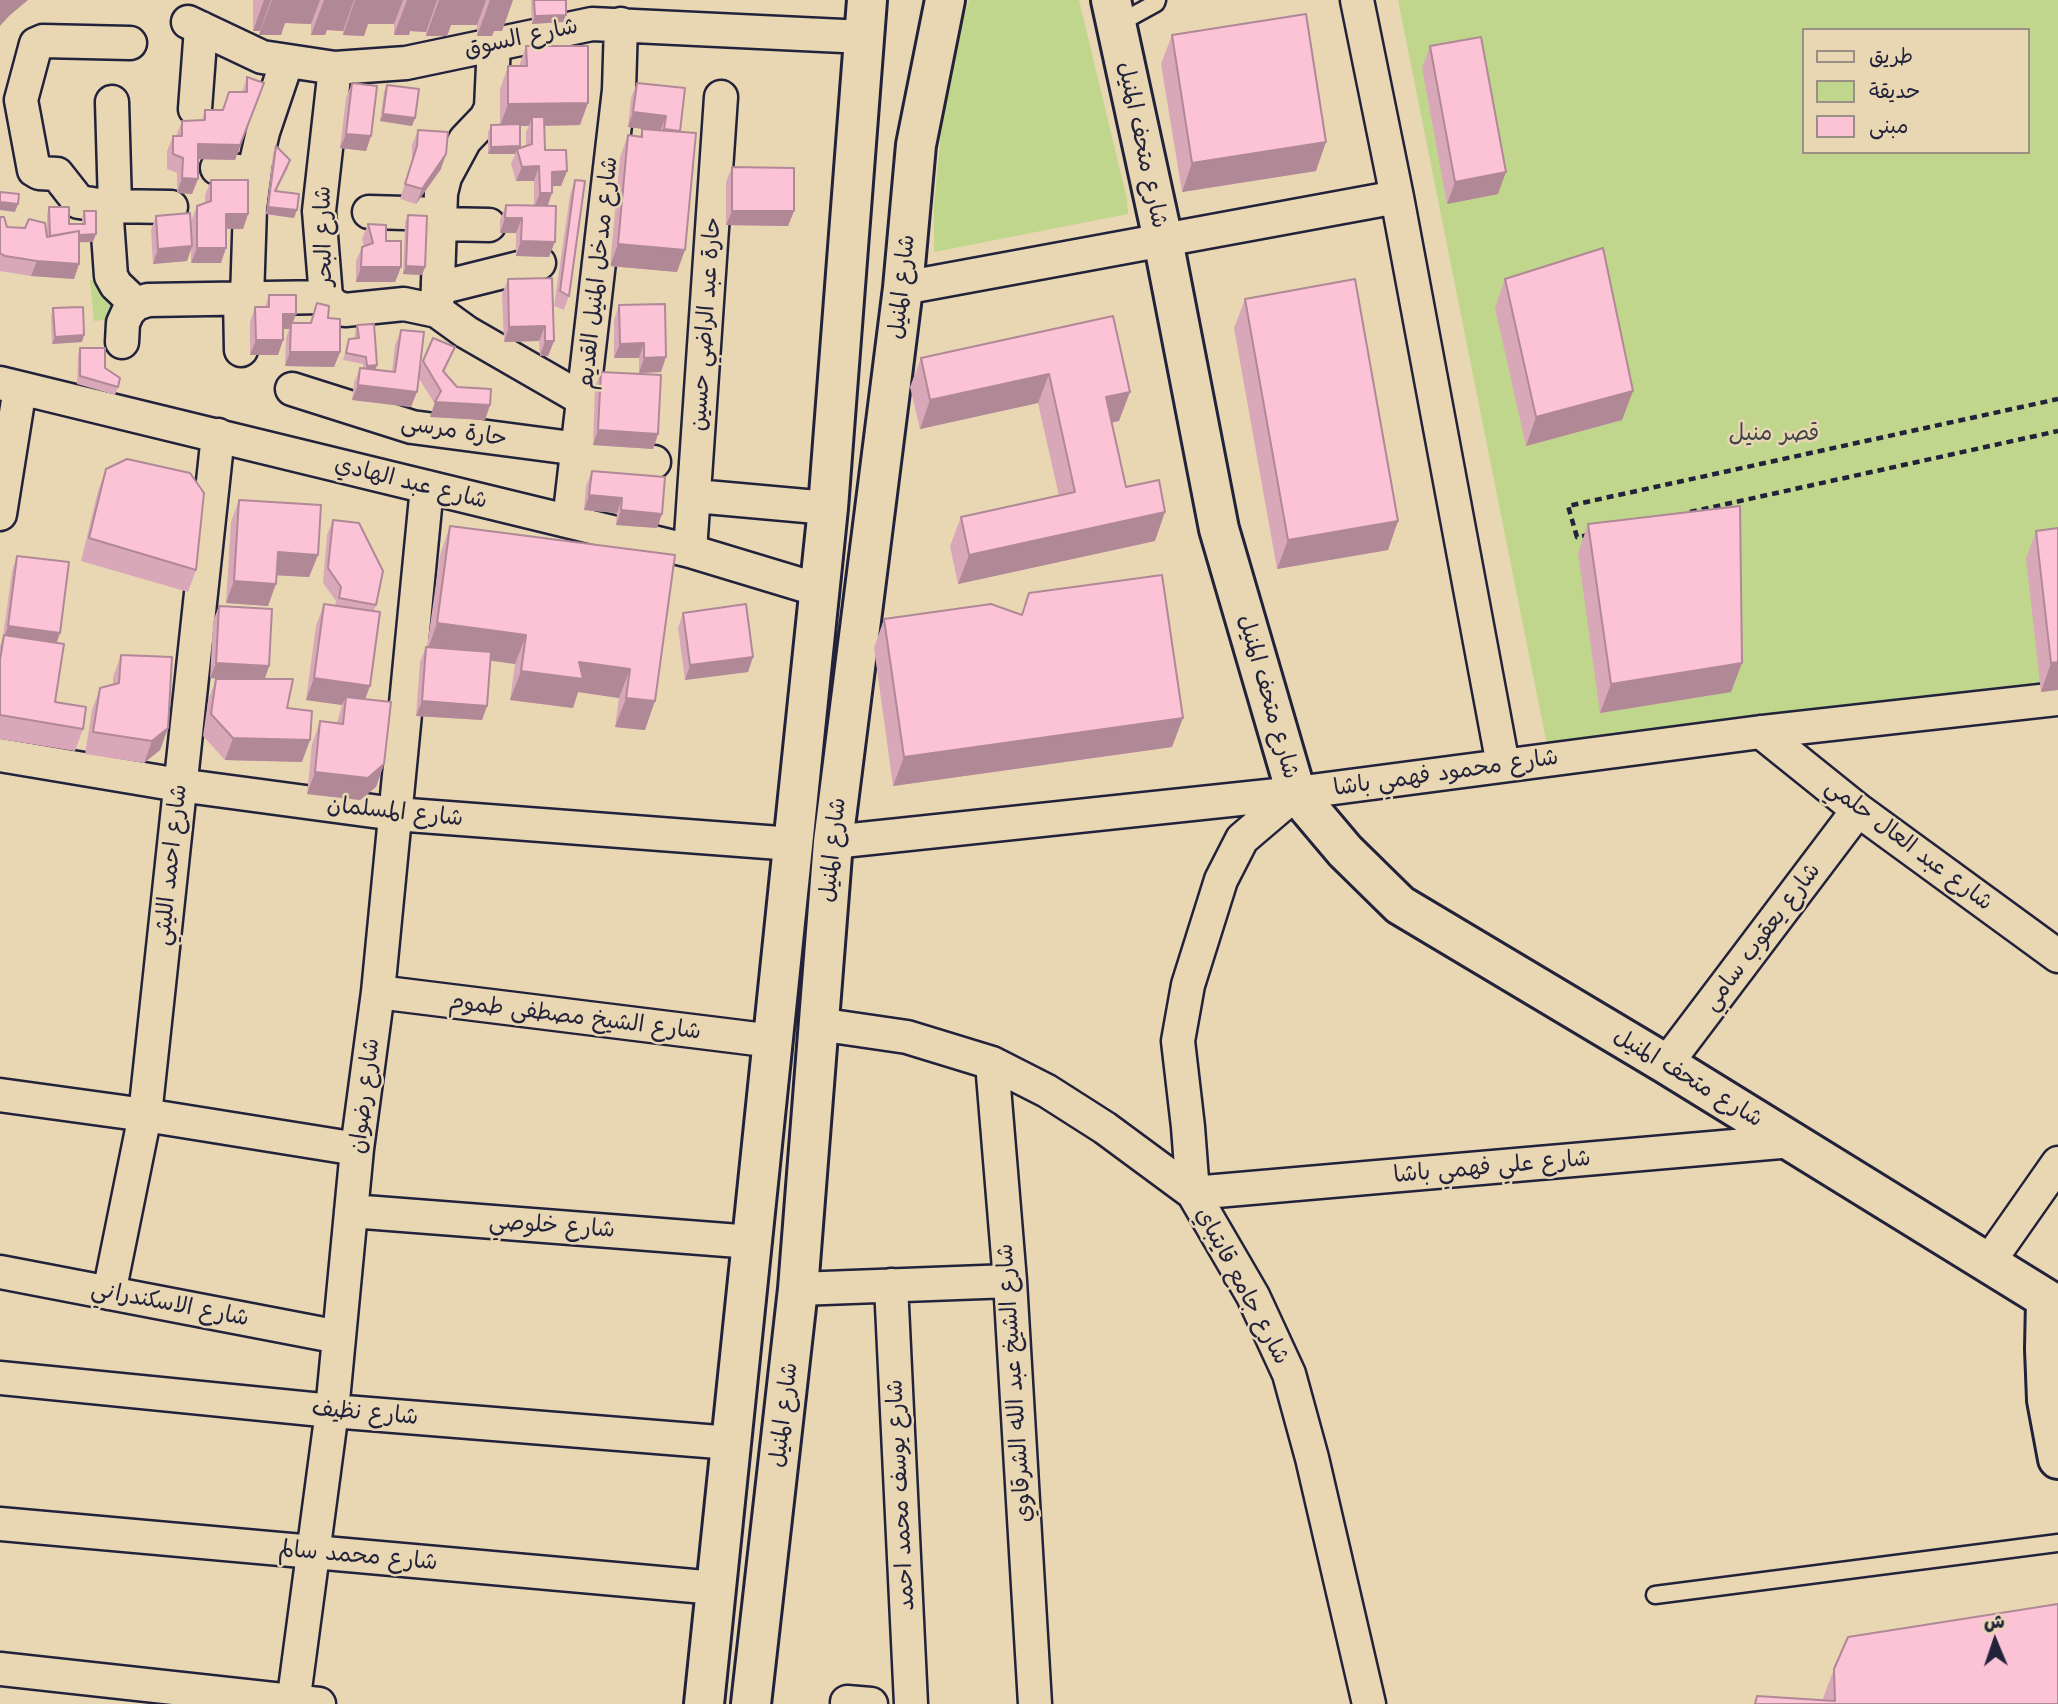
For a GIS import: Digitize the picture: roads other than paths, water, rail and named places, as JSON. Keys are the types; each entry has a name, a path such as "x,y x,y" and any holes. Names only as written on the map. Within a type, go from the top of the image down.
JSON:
{"street":[{"name":"شارع المنيل","path":"751,1704 798,1289 833,842 903,288 916,145 930,64 945,0"},
{"path":"1357,0 1398,197 1503,765"},
{"name":"شارع متحف المنيل","path":"1114,12 1163,240 1219,529 1296,793 1345,851 1400,905 1666,1064 2052,1303 2045,1349 2048,1400 2058,1459"},
{"name":"شارع المنيل","path":"704,1704 828,508 866,18"},
{"name":"شارع السوق","path":"195,109 195,25 262,57 335,68 406,63 592,23 866,18"},
{"name":"شارع مدخل المنيل القديم","path":"569,521 619,90 621,24"},
{"path":"130,43 43,41 36,44 21,100 34,170 57,174 79,202 111,206 171,207"},
{"path":"494,44 491,108 486,118 465,139 445,177 441,193 438,300 466,332 584,400"},
{"path":"241,350 254,173 263,132 287,61"},
{"name":"شارع البحر","path":"136,304 148,300 326,297 319,211 335,68"},
{"name":"حارة عبد الراضي حسين","path":"690,551 721,97"},
{"path":"112,102 111,276 116,285 136,304 123,323 122,342"},
{"path":"217,168 254,173"},
{"path":"903,288 1398,197"},
{"path":"369,212 489,225"},
{"path":"326,297 334,306 345,310 438,300 539,263"},
{"path":"0,514 10,385"},
{"name":"شارع عبد الهادي","path":"10,385 690,551 819,590"},
{"name":"حارة مرسى","path":"292,389 412,427 654,462"},
{"name":"شارع احمد الليثي","path":"109,1293 145,1115 218,435"},
{"name":"شارع رضوان","path":"302,1703 312,1552 332,1411 357,1149 378,992 427,487"},
{"path":"695,496 828,508"},
{"name":"شارع محمود فهمي باشا","path":"833,842 1296,793 1761,732 2058,699"},
{"name":"شارع عبد العال حلمي","path":"1761,732 1858,810 2058,956"},
{"name":"شارع المسلمان","path":"0,755 179,785 395,814 793,844"},
{"path":"1193,1193 1178,1041 1188,985 1221,880 1242,839 1296,793"},
{"name":"شارع يعقوب سامي","path":"1666,1064 1858,810"},
{"name":"شارع الشيخ مصطفى طموم","path":"378,992 773,1041"},
{"name":"شارع جامع قايتباي","path":"818,1024 907,1037 992,1063 1047,1091 1105,1128 1193,1193 1253,1296 1289,1374 1312,1458 1369,1704"},
{"name":"شارع الشيخ عبد الله الشرقاوي","path":"992,1063 1010,1281 1035,1704"},
{"path":"0,1096 145,1115 357,1149"},
{"name":"شارع علي فهمي باشا","path":"1193,1193 1792,1141"},
{"path":"1988,1264 2058,1163"},
{"name":"شارع خلوصي","path":"351,1211 752,1242"},
{"name":"شارع الاسكندراني","path":"0,1272 339,1337"},
{"path":"798,1289 1010,1281"},
{"name":"شارع يوسف محمد احمد","path":"891,1285 911,1704"},
{"name":"شارع نظيف","path":"0,1378 332,1411 731,1443"},
{"name":"شارع محمد سالم","path":"0,1524 716,1588"},
{"path":"0,1669 302,1703"}],"lane":[{"path":"1114,12 1156,3 1157,0"},
{"path":"1655,1595 2058,1544"}],"park label":[{"name":"قصر منيل","path":"1774,434"}]}
